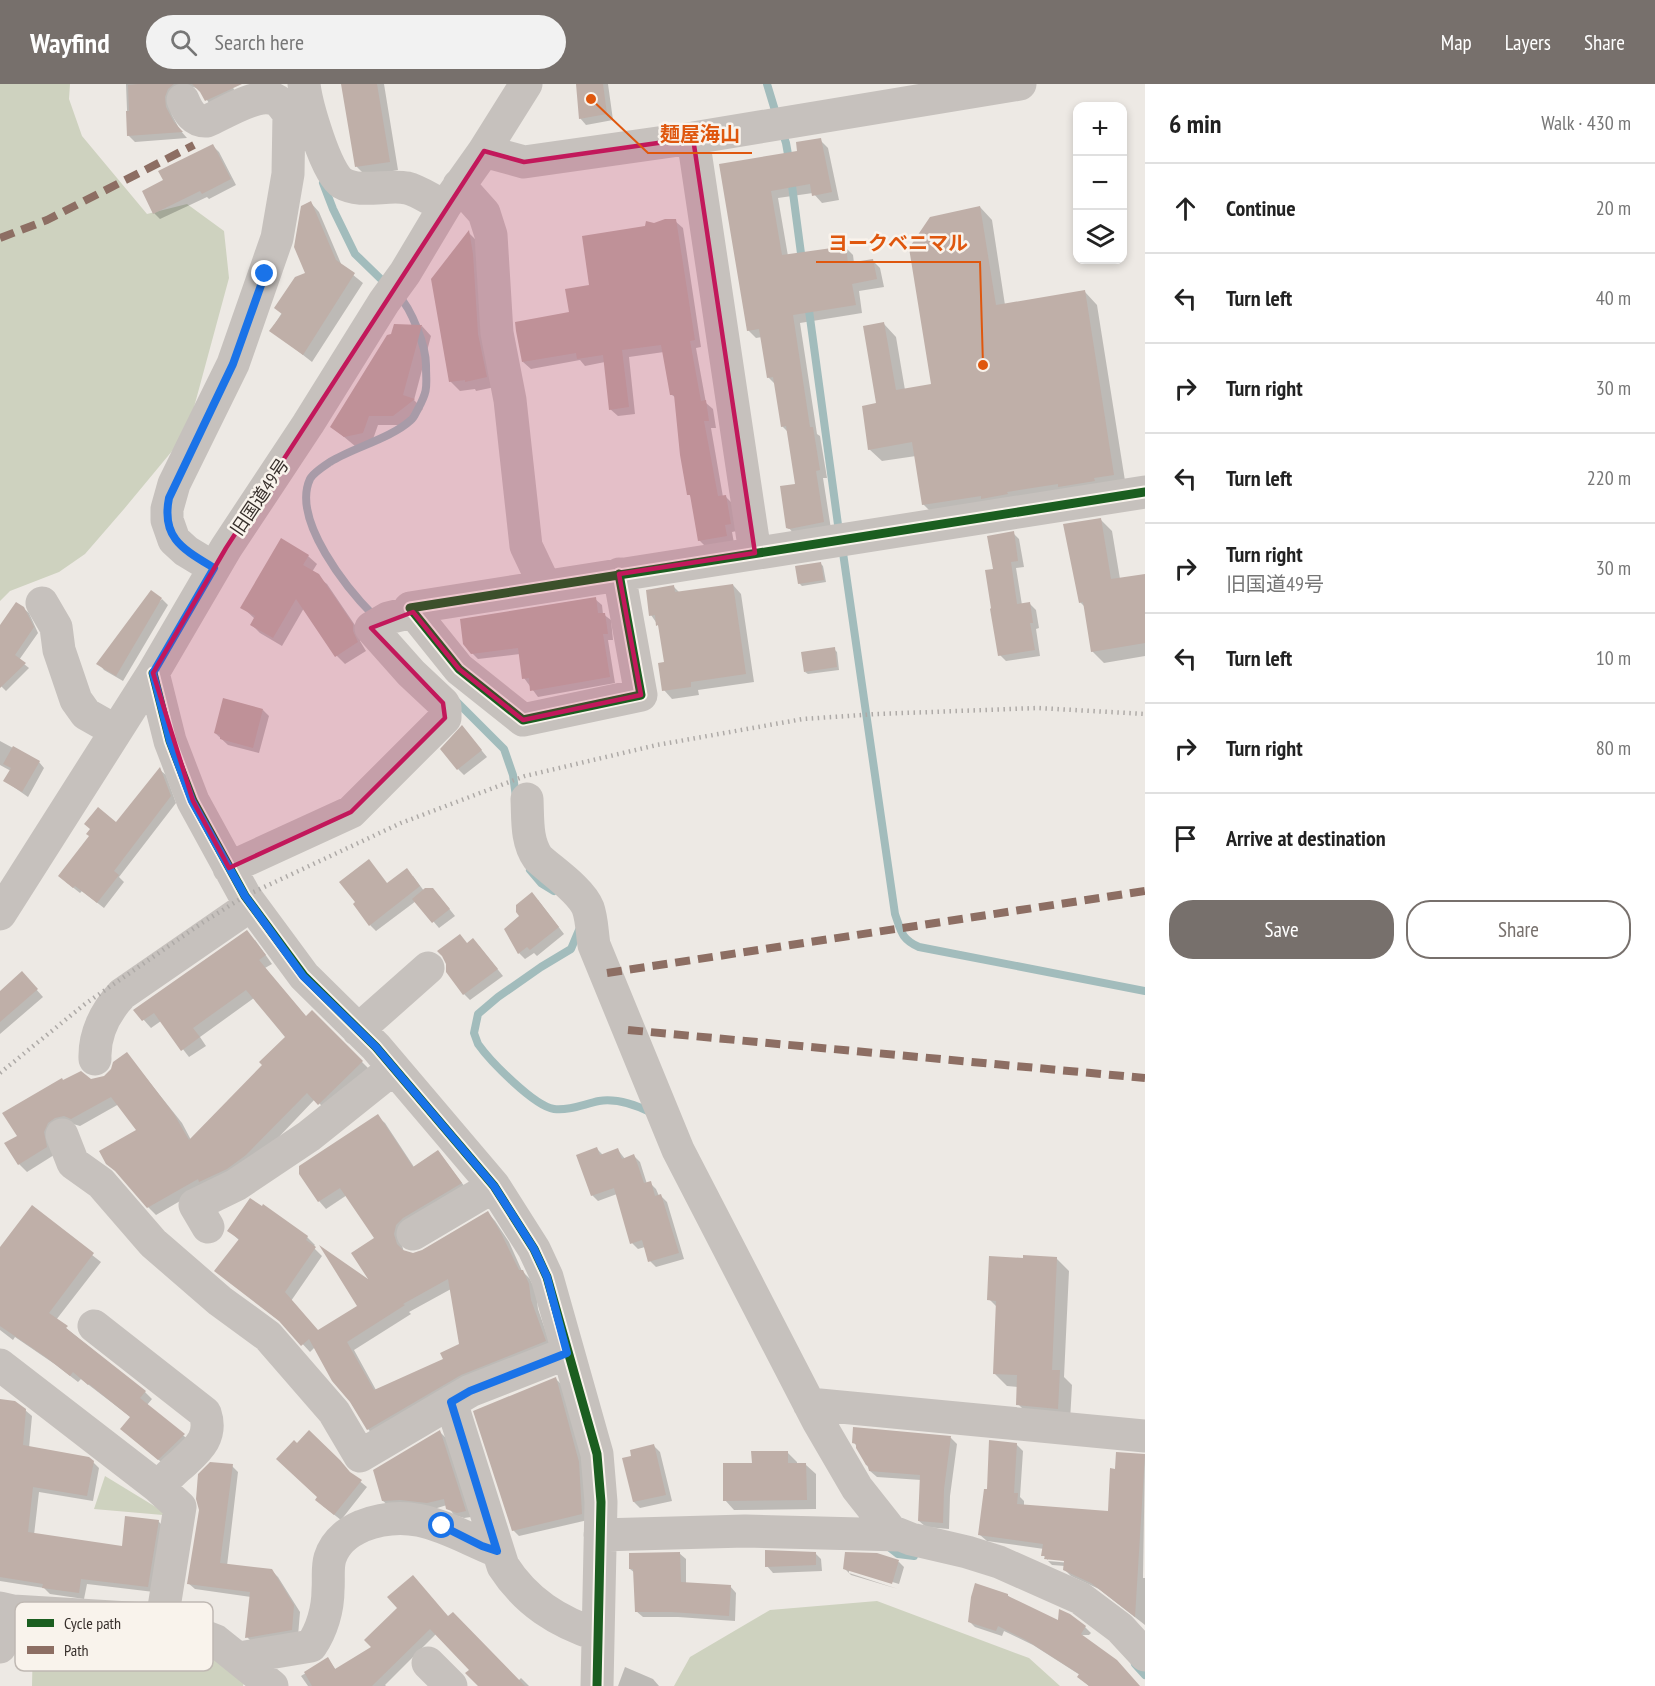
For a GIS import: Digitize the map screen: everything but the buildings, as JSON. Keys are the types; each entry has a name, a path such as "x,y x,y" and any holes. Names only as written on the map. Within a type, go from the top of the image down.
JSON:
{"street":[{"name":"旧国道49号","path":"0,914 153,673 214,568 526,84"},
{"path":"484,151 524,162 693,138 1020,84"},
{"path":"183,100 192,116 200,122 207,122 253,100 268,97 277,100 296,95"},
{"path":"194,145 296,95"},
{"path":"296,95 335,178 343,184 359,188 407,188 452,196 484,213 491,235 497,333 510,400 526,546 545,586"},
{"path":"214,568 186,551 174,540 167,520 167,509 174,484 233,364 277,238 288,174 289,114 296,95"},
{"path":"693,138 755,552"},
{"path":"391,619 410,608 1145,492"},
{"path":"391,619 523,720 641,695 620,574"},
{"path":"42,603 56,627 59,650 76,700 86,714 116,731"},
{"path":"229,868 351,812 445,717 446,707 443,703 411,672 391,619"},
{"path":"153,673 170,741 192,801 251,905 303,976 394,1068 494,1186 534,1249 547,1277 597,1454 601,1503 597,1686"},
{"path":"527,799 530,843 533,851 585,902 594,945 678,1150 809,1404 857,1488 892,1535"},
{"path":"94,1059 96,1038 114,1002 122,994 251,905"},
{"path":"358,1030 428,968"},
{"path":"208,1227 195,1205 236,1185 309,1136 394,1068"},
{"path":"62,1135 73,1163 101,1183 153,1243 220,1302 268,1336 334,1412 360,1456 470,1391 567,1353"},
{"path":"413,1234 494,1186"},
{"path":"94,1326 205,1413 209,1424 207,1436 197,1452 158,1487"},
{"path":"0,1365 158,1487 180,1507 165,1602"},
{"path":"451,1402 497,1551 513,1582 557,1619 575,1628 598,1635"},
{"path":"809,1404 1145,1436"},
{"path":"239,1658 311,1646 324,1620 331,1556 338,1543 350,1531 384,1519 424,1521 442,1526 497,1551"},
{"path":"600,1535 745,1531 892,1535 967,1552 999,1562 1080,1598 1140,1640"},
{"path":"0,1647 6,1610"},
{"path":"213,1640 272,1686"},
{"path":"428,1663 451,1686"}],"highlighted area":[{"path":"693,138 755,553 619,574 641,695 523,720 459,669 413,612 371,628 443,703 445,718 351,812 229,868 193,801 153,673 226,548 484,151 524,162"}],"green space":[{"path":"0,84 70,84 69,99 82,136 147,214 187,204 224,231 229,278 187,433 85,554 59,572 10,591 0,601"},
{"path":"105,1476 164,1512 163,1515 94,1509"},
{"path":"877,1601 1029,1658 1060,1686 674,1686 690,1657 770,1610"},
{"path":"213,1654 245,1678 243,1686 32,1686 32,1671 213,1671"}],"waterway":[{"path":"767,84 777,117"},
{"path":"782,131 789,160"},
{"path":"791,178 802,261"},
{"path":"323,183 355,254 387,285"},
{"path":"375,617 351,590 325,553 308,514 306,496 310,479 314,474 330,462 402,427 413,418 422,402 426,383 424,348 413,319 398,295"},
{"path":"808,303 839,532"},
{"path":"842,546 895,914 902,934 908,941 919,947 1145,991"},
{"path":"454,699 504,749 513,775 516,797"},
{"path":"530,870 541,883 554,891"},
{"path":"579,930 571,949 498,997 478,1014 474,1033 478,1044 513,1082 545,1106 565,1109 613,1100 652,1113"},
{"path":"889,1547 898,1554 914,1556"},
{"path":"1135,1664 1145,1675"}],"railway":[{"path":"0,1073 85,1004 245,896 401,823 525,776 657,745 803,719 1038,708 1145,714"}],"marked path":[{"path":"0,238 47,220 194,145"},
{"path":"607,973 1145,891"},
{"path":"628,1030 1145,1078"}],"cycle path":[{"path":"619,574 641,695 523,720 459,669 410,608 594,579 686,564 869,535 1145,492"},
{"path":"153,673 170,741 193,801 245,896 304,976 376,1047 494,1186 534,1249 547,1277 597,1454 601,1502 597,1686"}],"place":[{"name":"麺屋海山","path":"591,99"},
{"name":"ヨークベニマル","path":"983,365"}],"route":[{"path":"265,274 233,364 169,498 167,520 174,540 186,551 214,568 153,673 170,741 192,801 245,896 303,976 376,1047 494,1186 534,1249 547,1277 567,1353 470,1391 451,1402 497,1551 442,1526"}]}
